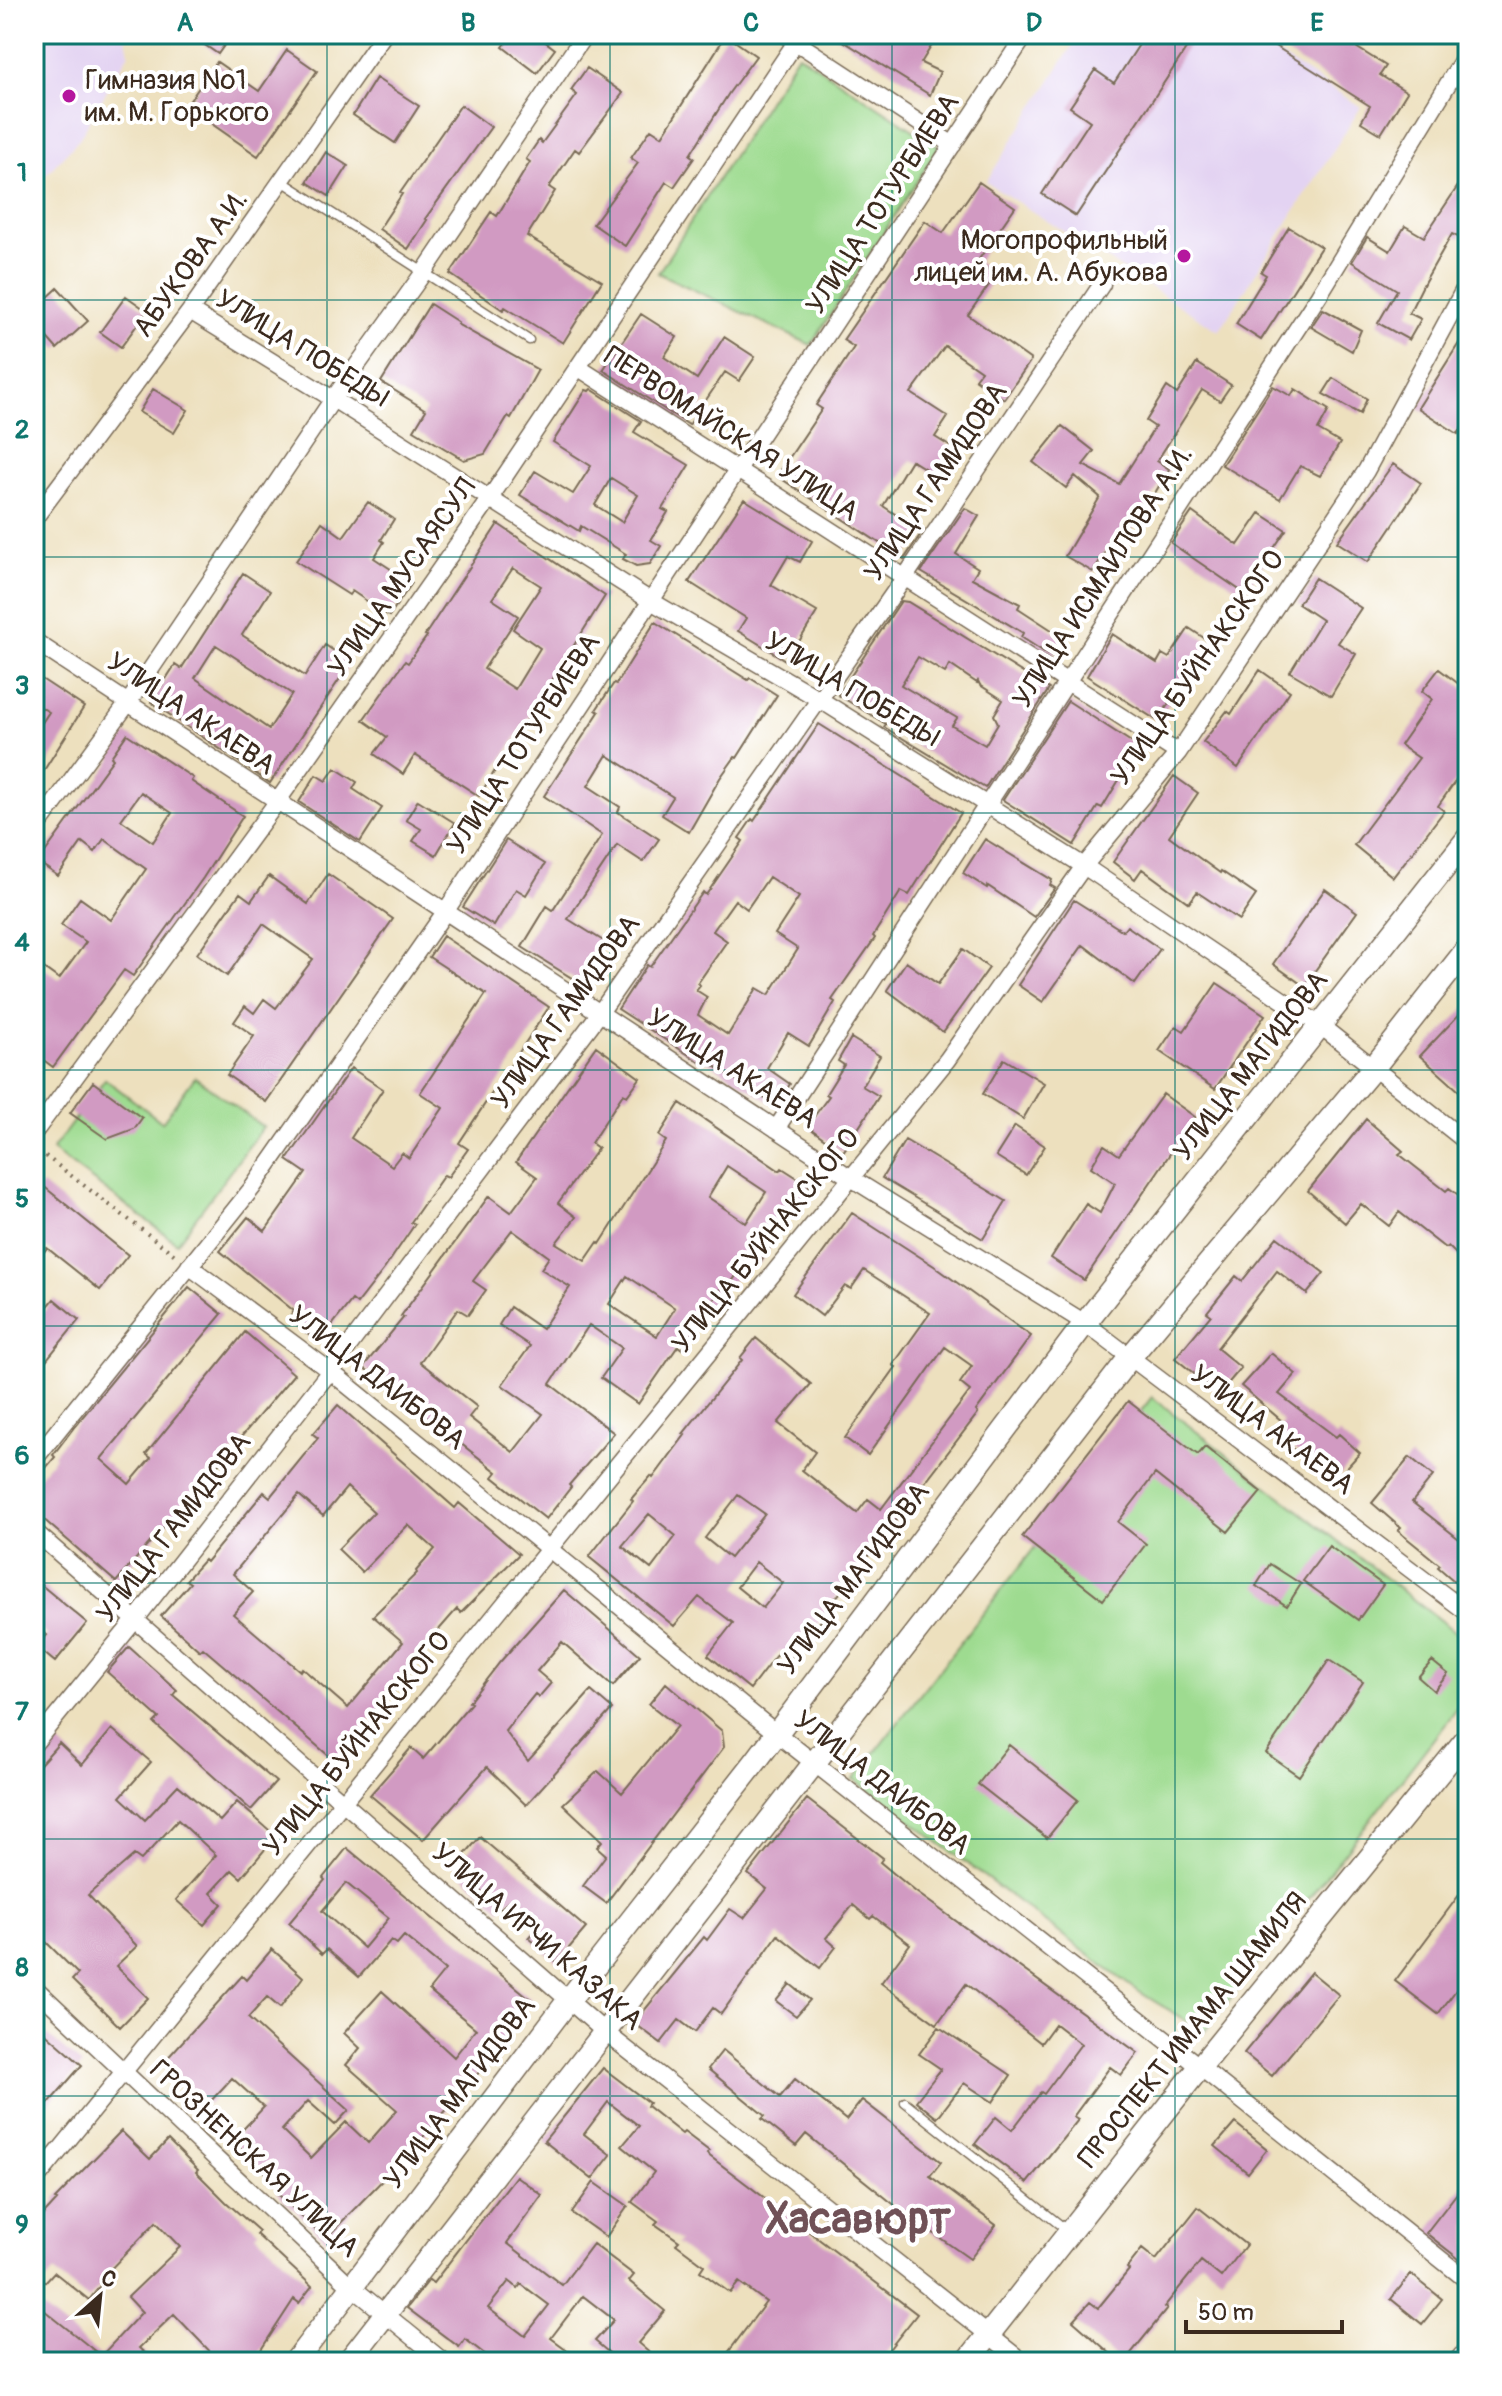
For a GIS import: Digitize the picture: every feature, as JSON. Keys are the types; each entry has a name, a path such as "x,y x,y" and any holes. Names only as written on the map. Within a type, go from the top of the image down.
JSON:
{"main road":[{"name":"УЛИЦА МАГИДОВА","path":"295,2362 1085,1323 1468,838"},
{"path":"348,2362 1131,1356 1374,1067 1468,948"},
{"name":"ПРОСПЕКТ ИМАМА ШАМИЛЯ","path":"967,2362 1200,2067 1468,1737"}],"street":[{"name":"АБУКОВА А.И.","path":"34,519 190,311 384,34"},
{"path":"34,831 128,703 585,34"},
{"name":"УЛИЦА ТОТУРБИЕВА","path":"34,1460 253,1187 445,912 1026,34"},
{"path":"790,38 953,145"},
{"name":"УЛИЦА МУСАЯСУЛ","path":"37,1124 277,802 490,498 579,368 790,38"},
{"name":"УЛИЦА ИСМАИЛОВА А.И.","path":"776,1129 1319,295 1468,51"},
{"name":"УЛИЦА БУЙНАКСКОГО","path":"34,2182 947,1060 1084,866 1178,753 1366,471 1468,282"},
{"name":"УЛИЦА ГАМИДОВА","path":"34,1744 330,1371 599,1014 905,577 1102,284"},
{"name":"УЛИЦА ПОБЕДЫ","path":"190,311 651,601 819,699 1084,866 1321,1026 1468,1143"},
{"name":"ПЕРВОМАЙСКАЯ УЛИЦА","path":"579,368 1178,753"},
{"name":"УЛИЦА АКАЕВА","path":"34,641 851,1178 1085,1323 1468,1613"},
{"name":"УЛИЦА ДАИБОВА","path":"189,1266 330,1371 776,1733 1468,2281"},
{"name":"УЛИЦА ИРЧИ КАЗАКА","path":"34,1531 606,2033 1023,2362"},
{"name":"ГРОЗНЕНСКАЯ УЛИЦА","path":"34,1987 352,2287 444,2362"},
{"path":"1456,2362 1468,2348"}],"lane":[{"path":"282,181 529,340"},
{"path":"905,2102 1070,2232"}],"path":[{"path":"34,1147 189,1266"}],"shaded area":[{"name":"Гимназия №1 им. М. Горького","path":"34,34 125,34 129,53 79,139 44,177 34,179"},
{"name":"Могопрофильный лицей им. А. Абукова","path":"1080,34 1247,34 1361,107 1219,331 986,182"}],"green space":[{"path":"798,54 939,147 811,345 658,273"},
{"path":"195,1077 263,1127 177,1243 52,1150 105,1079 162,1122"},
{"path":"1152,1397 1468,1642 1468,1695 1204,2032 1133,1988 854,1779"}],"building":[{"path":"189,34 232,34 218,54"},
{"path":"513,34 535,34 555,49 537,73 503,47"},
{"path":"832,34 927,34 935,40 921,63 940,72 930,95"},
{"path":"1146,34 1196,34 1076,216 1042,194 1090,121 1070,107 1095,70 1114,83"},
{"path":"1256,34 1335,34 1386,66 1380,75 1407,92 1381,134 1361,122 1370,106"},
{"path":"726,35 756,56 690,155 694,158 674,187 666,182 625,246 593,224 638,163 631,158 651,129 662,136"},
{"path":"287,50 317,71 258,156 186,106 217,62 259,91"},
{"path":"587,68 623,93 579,152 575,149 549,187 555,191 527,236 602,281 563,343 505,307 503,310 450,274 491,212 497,216 530,162 526,159 539,140 542,143 577,95 571,90"},
{"path":"376,78 419,106 395,143 353,115"},
{"path":"461,105 491,127 425,219 408,249 379,229"},
{"path":"326,152 348,166 329,196 307,182"},
{"path":"1468,171 1468,225 1460,238 1452,234 1425,281 1409,313 1421,319 1409,340 1378,323 1397,290 1352,262 1367,237 1390,251 1405,226 1424,237"},
{"path":"979,182 1015,207 977,262 996,275 968,315 1031,360 1004,399 975,379 981,371 945,346 911,393 948,417 935,437 962,454 945,481 911,460 883,506 922,532 904,559 777,476 822,409 816,405 854,347 843,340 925,221 943,233"},
{"path":"1289,227 1321,247 1261,340 1236,324 1266,275 1261,272"},
{"path":"58,288 88,321 57,349 34,323 34,310"},
{"path":"126,296 147,311 121,347 100,332"},
{"path":"430,304 457,324 538,370 511,418 508,416 485,454 464,460 414,430 426,410 381,382"},
{"path":"1323,309 1361,330 1352,351 1311,327"},
{"path":"641,314 677,337 664,357 697,379 724,337 755,357 739,381 725,372 689,425 603,370"},
{"path":"1468,329 1468,418 1458,434 1418,408"},
{"path":"1197,363 1231,385 1220,401 1202,390 1157,461 1169,469 1119,549 1110,544 1093,572 1065,556 1100,497 1075,476 1066,488 1033,462 1062,426 1094,451 1083,465 1119,484 1155,427 1146,421 1167,387 1177,394"},
{"path":"1333,378 1367,399 1360,414 1323,394"},
{"path":"1273,386 1291,396 1295,389 1329,410 1318,430 1340,443 1320,476 1300,466 1280,499 1222,465"},
{"path":"153,389 188,410 174,433 139,412"},
{"path":"591,389 641,421 634,432 689,465 662,509 668,512 651,540 661,546 650,564 636,566 623,559 626,554 581,526 579,531 520,495 535,471 573,494 591,466 553,442 586,390","holes":["611,478 638,495 622,522 595,505"]},
{"path":"1393,464 1421,483 1368,562 1337,542"},
{"path":"744,499 812,541 800,562 788,556 771,585 817,612 787,661 738,631 746,618 689,582"},
{"path":"368,502 394,519 374,558 412,583 389,616 352,591 349,595 296,561 322,522 343,537"},
{"path":"965,508 979,516 956,554 978,568 972,578 1020,604 1018,608 1064,638 1052,657 1021,637 1023,633 921,572"},
{"path":"1192,512 1238,545 1260,513 1286,530 1244,593 1171,543"},
{"path":"498,524 605,596 479,796 415,755 403,774 374,754 387,737 363,720 405,661 408,663","holes":["513,568 541,586 513,629 540,648 515,689 484,669 518,616 492,599"]},
{"path":"243,573 270,591 242,635 305,676 325,645 351,662 270,783 151,702 175,665 181,669","holes":["216,645 292,694 269,729 195,678"]},
{"path":"1315,578 1361,608 1338,643 1356,654 1331,696 1290,672 1322,620 1298,604"},
{"path":"901,601 908,602 1049,689 985,788 884,727 886,724 838,695","holes":["918,657 945,673 950,665 1003,700 994,715 998,723 985,745 952,726 957,718 901,685"]},
{"path":"655,622 777,695 737,758 720,778 689,832 662,815 673,797 607,755 588,786 620,807 618,812 659,839 643,862 617,845 568,919 605,942 580,983 522,947 547,906 553,910 602,835 544,796 599,712 596,710"},
{"path":"1189,628 1210,642 1158,721 1087,676 1112,634 1157,663 1162,654 1169,658"},
{"path":"1439,669 1468,691 1468,722 1461,732 1468,737 1468,763 1438,806 1444,811 1393,877 1354,845 1419,758 1400,745 1432,699 1422,691"},
{"path":"1260,670 1290,691 1238,768 1203,742 1227,711 1231,714"},
{"path":"34,674 84,707 34,786 34,735 49,712 34,703"},
{"path":"1068,701 1139,747 1102,808 1098,806 1074,845 1003,800"},
{"path":"819,724 961,813 909,895 901,891 873,936 875,938 832,1000 835,1002 809,1046 788,1033 767,1068 790,1084 776,1106 704,1059 701,1063 618,1009 703,892 706,895 743,841 739,838 752,819 754,821","holes":["769,877 799,897 775,934 798,949 769,995 757,988 728,1035 698,1015 707,997 696,990 700,985 698,983 727,941 713,931 735,900 747,909"]},
{"path":"127,734 243,816 133,976 124,970 53,1067 34,1053 34,961 59,979 86,942 61,925 80,898 111,920 146,869 104,839 95,852 82,842 58,876 38,862 113,759 111,757","holes":["141,792 172,813 153,842 121,820"]},
{"path":"335,768 357,782 353,789 382,808 360,842 299,802 316,775 326,781"},
{"path":"1174,776 1198,793 1169,836 1256,895 1239,920 1197,892 1189,903 1142,869 1135,879 1113,862"},
{"path":"418,800 455,823 436,855 413,841 421,829 406,820"},
{"path":"985,839 1052,880 1050,885 1055,888 1034,917 963,873"},
{"path":"506,840 545,864 526,895 516,889 494,926 463,907"},
{"path":"328,874 393,919 266,1102 227,1075 254,1036 234,1022 245,1006 254,1013 264,999 276,1008 313,959 263,924 227,976 197,954 240,893 251,901 269,876 308,904"},
{"path":"1325,889 1357,912 1304,986 1273,964"},
{"path":"1074,900 1123,931 1127,926 1160,949 1135,984 1083,945 1043,1002 1018,985"},
{"path":"443,936 549,1007 459,1143 468,1149 448,1177 444,1175 411,1222 415,1224 385,1268 357,1304 352,1300 318,1343 289,1318 294,1311 220,1251 248,1217 265,1231 306,1173 287,1160 351,1068 383,1089 351,1138 392,1166 402,1153 409,1158 443,1108 420,1093 486,994 429,957"},
{"path":"963,949 989,968 943,1032 887,990 906,962 938,984"},
{"path":"1217,983 1265,1015 1215,1089 1159,1051 1176,1026 1184,1031"},
{"path":"1468,1005 1468,1099 1420,1056"},
{"path":"851,1038 880,1056 862,1086 879,1096 843,1152 807,1126 829,1096 826,1094 844,1065 838,1061"},
{"path":"596,1046 640,1078 627,1096 623,1094 591,1143 598,1148 558,1203 576,1217 556,1243 585,1261 598,1242 600,1244 666,1141 659,1136 680,1103 780,1171 782,1168 810,1186 759,1264 748,1257 730,1285 725,1282 682,1349 678,1346 638,1404 601,1378 622,1348 589,1325 550,1384 614,1433 569,1485 571,1487 546,1519 493,1477 497,1472 363,1367 404,1317 401,1316 489,1196 511,1212 537,1177 516,1162","holes":["727,1166 766,1192 746,1223 708,1197","512,1230 549,1257 541,1269 570,1287 542,1329 510,1307 499,1325 530,1346 502,1385 543,1414 513,1452 469,1417 477,1407 420,1362 458,1309 468,1315 486,1290 473,1281","627,1276 675,1308 657,1336 609,1304"]},
{"path":"1004,1059 1044,1083 1023,1119 983,1094"},
{"path":"93,1082 142,1118 134,1129 107,1139 70,1113"},
{"path":"1163,1094 1195,1117 1084,1280 1051,1258 1086,1204 1100,1213 1115,1183 1091,1167 1104,1145 1119,1155"},
{"path":"1366,1119 1403,1151 1399,1154 1446,1191 1449,1188 1468,1202 1468,1266 1448,1246 1445,1248 1399,1212 1389,1226 1361,1204 1345,1223 1308,1191"},
{"path":"1015,1126 1045,1146 1026,1175 996,1156"},
{"path":"905,1140 1006,1201 983,1239 882,1178"},
{"path":"42,1185 128,1255 100,1290 47,1248 34,1264 34,1194"},
{"path":"852,1213 934,1266 1031,1336 976,1411 978,1413 833,1602 835,1604 790,1658 780,1650 750,1689 708,1655 733,1623 699,1597 674,1626 589,1557 633,1501 631,1499 651,1476 653,1478 756,1338 811,1384 778,1423 815,1452 802,1470 857,1513 868,1499 881,1509 970,1391 960,1383 972,1366 945,1347 868,1455 845,1438 930,1313 864,1270 851,1289 845,1286 822,1316 793,1294","holes":["738,1495 765,1514 730,1558 705,1538","649,1514 676,1536 651,1569 622,1546","756,1562 783,1583 763,1608 737,1587"]},
{"path":"1277,1237 1324,1273 1307,1294 1277,1271 1217,1348 1241,1368 1219,1394 1175,1358 1211,1315 1207,1312 1236,1276 1242,1281"},
{"path":"189,1287 222,1314 101,1459 129,1484 151,1458 146,1454 245,1332 294,1374 241,1437 244,1440 228,1459 225,1456 116,1582 34,1511 34,1482 75,1426"},
{"path":"54,1299 79,1320 34,1375 34,1323"},
{"path":"1271,1353 1296,1374 1279,1394 1336,1437 1339,1434 1360,1453 1330,1486 1309,1467 1312,1464 1274,1434 1283,1422 1241,1386"},
{"path":"1128,1401 1198,1455 1205,1447 1261,1492 1228,1532 1155,1474 1118,1522 1146,1544 1103,1600 1022,1537"},
{"path":"338,1405 455,1508 459,1503 519,1554 461,1613 457,1609 409,1664 413,1668 336,1762 161,1616 190,1583 186,1580 204,1560 206,1562 264,1492 270,1497 318,1438 313,1434","holes":["347,1487 374,1512 338,1549 362,1572 408,1525 435,1549 417,1573 373,1616 403,1642 348,1708 233,1614 253,1592 233,1574 299,1495 323,1516"]},
{"path":"1410,1457 1433,1476 1412,1502 1468,1546 1468,1593 1398,1531 1401,1528 1372,1503"},
{"path":"1329,1546 1383,1585 1358,1620 1303,1581"},
{"path":"1270,1564 1301,1584 1287,1606 1256,1586"},
{"path":"34,1579 87,1623 55,1662 37,1647 47,1635 34,1624"},
{"path":"564,1590 640,1655 613,1686 562,1642 537,1671 551,1683 539,1697 535,1694 505,1731 528,1761 591,1691 612,1709 526,1805 487,1767 423,1840 370,1795 411,1748 423,1759 471,1703 500,1662"},
{"path":"129,1647 177,1690 173,1695 276,1782 251,1810 154,1723 159,1718 107,1672"},
{"path":"1329,1660 1363,1682 1299,1776 1266,1753"},
{"path":"1432,1661 1448,1674 1434,1691 1418,1677"},
{"path":"666,1683 722,1731 724,1747 606,1903 583,1886 606,1855 597,1847 602,1841 563,1804 598,1771 622,1793 677,1726 649,1704"},
{"path":"112,1729 151,1762 120,1797 145,1820 178,1785 220,1821 237,1802 276,1836 241,1878 232,1870 211,1893 222,1904 204,1925 176,1900 216,1855 178,1820 141,1860 134,1855 88,1895 137,1946 116,1966 148,1998 120,2027 72,1980 78,1974 46,1942 34,1953 34,1771 59,1743 82,1765"},
{"path":"1009,1745 1078,1800 1047,1838 978,1784"},
{"path":"807,1799 883,1858 880,1862 916,1892 1138,2053 1121,2075 1110,2067 1073,2117 1078,2120 1027,2183 975,2144 996,2117 1012,2130 1041,2092 1044,2094 1081,2044 1055,2024 1041,2043 966,1984 937,2024 881,1983 910,1944 853,1905 826,1938 836,1947 820,1968 778,1935 721,2014 713,2008 695,2032 679,2020 661,2043 634,2023 730,1909 744,1918 767,1889 748,1874"},
{"path":"480,1837 586,1928 557,1962 529,1938 540,1925 511,1899 500,1909 454,1867"},
{"path":"347,1848 533,2001 476,2076 409,2153 325,2239 277,2193 282,2188 232,2141 264,2107 232,2078 208,2104 163,2063 242,1976 246,1980 272,1949 303,1977 280,2008 267,1997 248,2018 349,2110 335,2125 308,2101 282,2130 311,2158 346,2122 368,2143 397,2110 346,2065 360,2048 344,2033 382,1991 454,2057 476,2029 429,1990 445,1970 404,1936 397,1944 391,1940 359,1977 327,1949 322,1954 289,1923 325,1880 323,1878","holes":["346,1883 389,1918 364,1948 322,1911"]},
{"path":"1468,1883 1468,1974 1438,2014 1395,1981"},
{"path":"1311,1972 1339,1995 1272,2076 1244,2053"},
{"path":"790,1984 810,2000 796,2016 776,2001"},
{"path":"34,2023 82,2065 34,2120"},
{"path":"939,2027 1011,2075 993,2102 964,2083 937,2118 916,2101 941,2069 919,2054"},
{"path":"723,2050 780,2097 795,2079 846,2120 862,2100 941,2162 930,2176 996,2225 970,2259 902,2211 806,2134 796,2146 762,2119 765,2116 708,2069"},
{"path":"603,2068 649,2103 647,2106 682,2134 684,2132 709,2151 707,2154 917,2314 879,2362 721,2362 766,2302 739,2282 730,2293 700,2271 704,2265 655,2224 658,2221 632,2202 654,2172 622,2146 639,2126 608,2102 584,2134 611,2155 592,2179 544,2141"},
{"path":"1235,2123 1267,2149 1248,2173 1215,2146"},
{"path":"121,2131 150,2159 168,2140 226,2202 259,2231 256,2234 312,2286 299,2303 294,2299 253,2362 220,2362 174,2314 139,2348 155,2362 34,2362 34,2302 101,2356 142,2312 128,2297 180,2247 156,2222 100,2280 103,2282 89,2300 54,2272 45,2282 34,2272 34,2225"},
{"path":"516,2176 542,2195 507,2243 562,2285 593,2244 634,2275 629,2281 665,2311 638,2343 660,2362 620,2362 595,2341 614,2320 583,2296 551,2338 570,2352 563,2362 495,2362 465,2339 459,2347 407,2308 429,2280 433,2283","holes":["509,2281 518,2288 521,2284 549,2305 525,2336 488,2308"]},
{"path":"1468,2179 1468,2266 1426,2233"},
{"path":"594,2182 628,2206 606,2237 572,2213"},
{"path":"1198,2207 1246,2245 1221,2277 1201,2261 1164,2307 1167,2309 1124,2362 1120,2362 1073,2321 1090,2302 1098,2308 1142,2249 1156,2260"},
{"path":"1411,2274 1442,2299 1422,2324 1391,2299"}],"place":[{"name":"Гимназия №1 им. М. Горького","path":"69,96"},
{"name":"Могопрофильный лицей им. А. Абукова","path":"1184,256"}],"district":[{"name":"Хасавюрт","path":"858,2219"}]}
